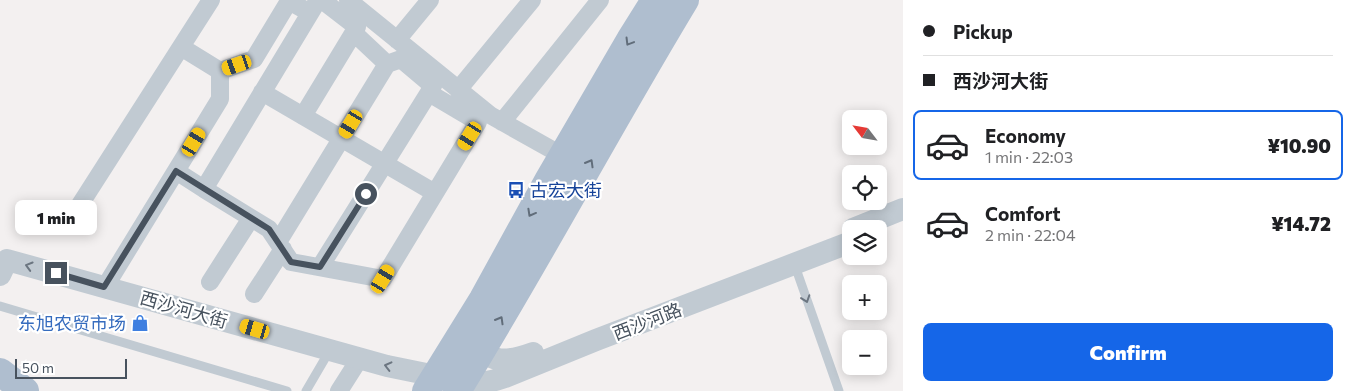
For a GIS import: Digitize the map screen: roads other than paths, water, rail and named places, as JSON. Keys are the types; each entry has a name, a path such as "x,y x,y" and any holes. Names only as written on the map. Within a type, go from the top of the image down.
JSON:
{"main road":[{"path":"469,346 483,299 563,156 655,0"},
{"path":"449,381 685,0"},
{"path":"0,372 25,391"}],"street":[{"path":"67,225 211,0"},
{"path":"348,0 490,116 563,156"},
{"path":"397,40 430,0"},
{"path":"458,90 532,0"},
{"path":"502,122 600,0"},
{"path":"220,71 254,59 289,1 317,4 357,27 303,116"},
{"path":"204,189 317,4"},
{"path":"354,33 387,64"},
{"path":"181,47 220,71"},
{"path":"254,294 280,245 387,64 401,59 433,86 320,267"},
{"path":"104,287 220,99 220,71"},
{"path":"262,92 435,193"},
{"path":"176,171 269,229 291,262 383,279 478,122 429,93"},
{"name":"西沙河路","path":"875,220 903,209"},
{"path":"210,282 251,218"},
{"path":"887,229 903,222"},
{"name":"西沙河路","path":"449,381 489,382 504,377 792,259 842,234"},
{"name":"西沙河路","path":"469,346 496,360 507,361 519,358 792,259 842,245"},
{"name":"西沙河大街","path":"0,275 7,260 387,366 449,381"},
{"path":"339,391 360,358"}],"lane":[{"path":"792,259 839,391"},
{"path":"0,306 288,391"},
{"path":"306,391 330,350"}],"place":[{"name":"古宏大街","path":"516,190"},
{"name":"东旭农贸市场","path":"140,323"}]}
